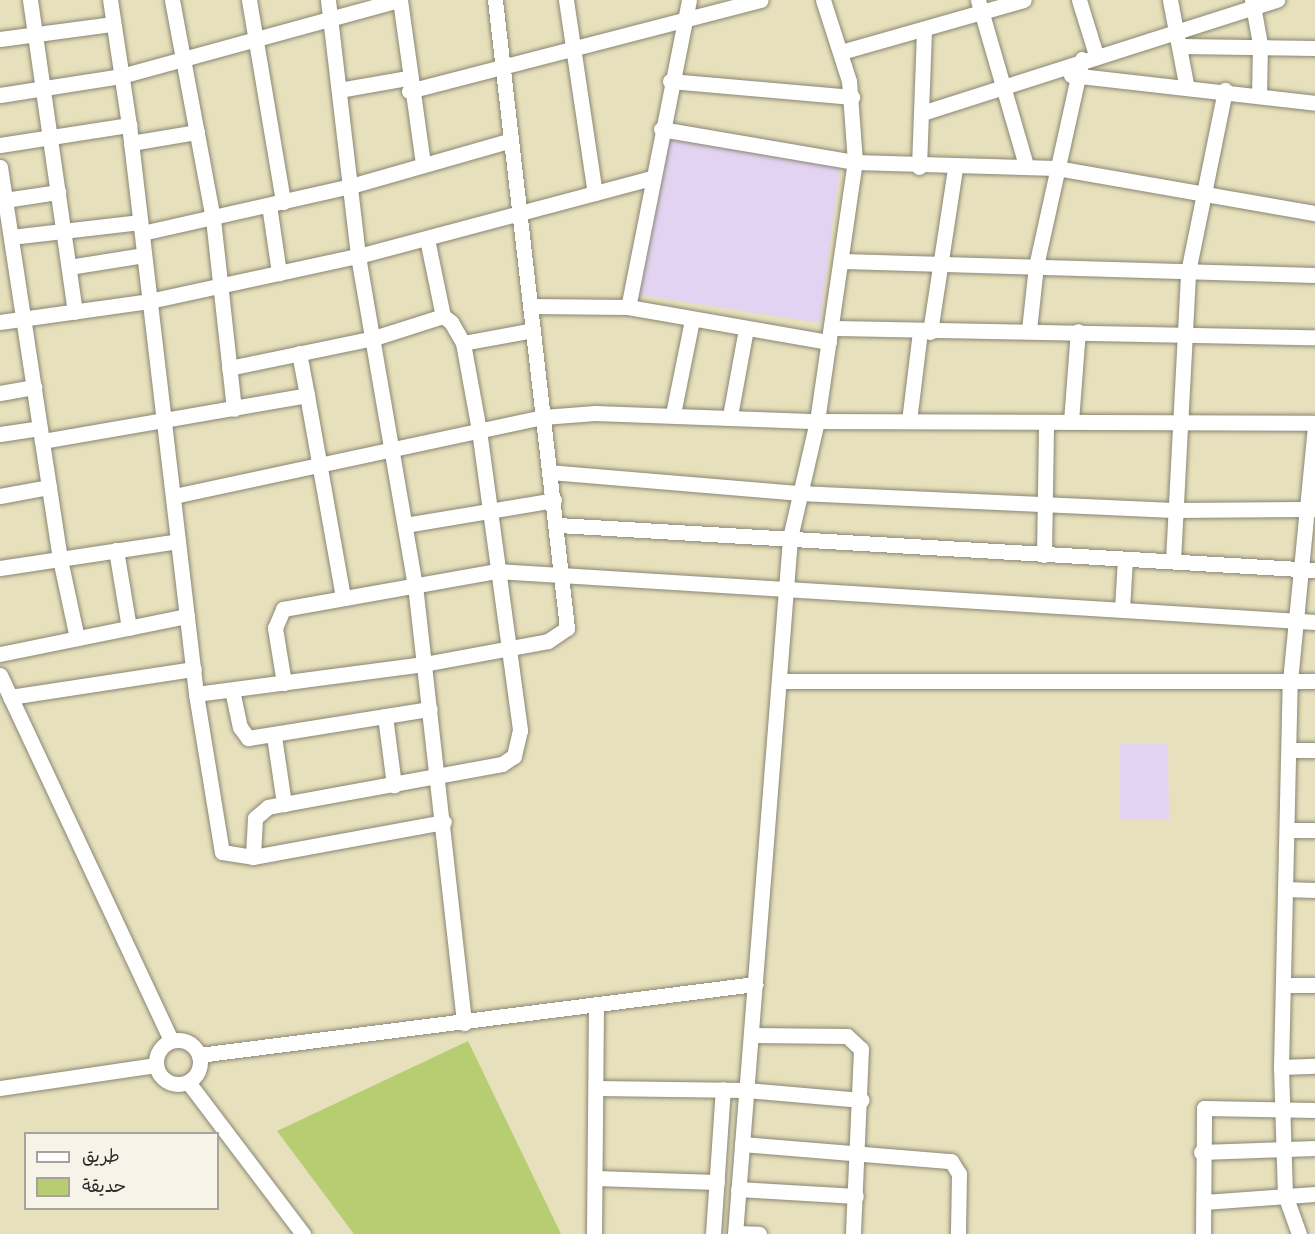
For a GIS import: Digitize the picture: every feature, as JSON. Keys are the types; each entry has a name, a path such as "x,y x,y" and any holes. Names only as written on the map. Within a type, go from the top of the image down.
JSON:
{"street":[{"path":"30,0 75,312"},
{"path":"110,0 129,125 196,694 218,844 222,852 252,857 444,822"},
{"path":"172,0 181,59 213,219 217,287 234,409"},
{"path":"249,0 276,203 279,273"},
{"path":"328,0 358,256 415,585 439,777 464,1023"},
{"path":"0,95 122,76 399,0 408,84 423,164"},
{"path":"196,694 424,664 505,649 562,634 568,617 564,575 549,472 520,214 500,68 495,0"},
{"path":"566,0 595,193"},
{"path":"628,307 670,81 689,19 689,0"},
{"path":"339,90 408,84 500,68 760,0"},
{"path":"759,1234 735,1233 790,538 817,421 855,162 852,97 841,52 824,0"},
{"path":"841,52 924,30 980,7 1024,0"},
{"path":"1029,330 1036,266 1056,168 1078,76 1089,57 1079,0"},
{"path":"1170,0 1180,39 1186,84"},
{"path":"922,113 1006,87 1089,57 1180,39 1253,4 1276,0"},
{"path":"1253,4 1260,44 1259,95"},
{"path":"980,7 1006,87 1026,165"},
{"path":"0,39 113,24"},
{"path":"919,167 924,30"},
{"path":"1180,39 1315,48"},
{"path":"1050,71 1078,76 1186,84 1315,103"},
{"path":"670,81 852,97"},
{"path":"1173,561 1173,510 1186,334 1188,272 1202,193 1225,90"},
{"path":"0,145 129,125"},
{"path":"661,129 855,162 955,169 1026,165 1056,168 1315,213"},
{"path":"131,143 197,132"},
{"path":"11,237 213,219 351,186 511,140"},
{"path":"0,167 60,559 77,638"},
{"path":"909,421 955,169"},
{"path":"0,322 149,301 358,256 651,178"},
{"path":"5,200 58,192"},
{"path":"252,857 258,812 285,804 502,764 514,756 520,730 505,649 478,430 463,343 443,316 427,239"},
{"path":"69,267 144,255"},
{"path":"842,261 1315,275"},
{"path":"530,306 628,307 746,329 830,335 1029,330 1315,337"},
{"path":"229,368 374,338 443,316"},
{"path":"673,414 692,320"},
{"path":"730,416 746,329"},
{"path":"463,343 533,330"},
{"path":"1071,421 1078,331"},
{"path":"299,353 343,597"},
{"path":"0,393 34,387"},
{"path":"0,434 41,434 164,422 307,395"},
{"path":"174,496 543,417 673,414 817,421 1179,420 1314,424 1309,570 1297,621 1290,681 1289,830 1285,889 1281,1067 1281,1149 1285,1195 1299,1234"},
{"path":"1044,555 1048,504 1047,422"},
{"path":"549,472 799,493 1173,510 1311,509"},
{"path":"0,496 49,487"},
{"path":"405,525 488,509 554,500"},
{"path":"558,525 1309,570"},
{"path":"0,568 178,541"},
{"path":"116,550 129,628"},
{"path":"1122,609 1125,559"},
{"path":"284,683 277,614 343,597 496,571 787,591 1315,621"},
{"path":"0,654 187,616"},
{"path":"10,697 194,669"},
{"path":"0,675 171,1040"},
{"path":"779,681 1315,681"},
{"path":"232,690 243,733 248,738 274,736 430,709"},
{"path":"385,716 394,785"},
{"path":"274,736 285,804"},
{"path":"1289,750 1315,750"},
{"path":"1289,830 1315,830"},
{"path":"1285,889 1315,890"},
{"path":"199,1055 464,1023 755,984"},
{"path":"1284,985 1315,985"},
{"path":"594,1234 596,1004"},
{"path":"752,1035 855,1040 863,1067 860,1153 853,1234"},
{"path":"155,1065 160,1047 171,1040 188,1042 199,1055 200,1067 188,1082"},
{"path":"155,1065 167,1082 188,1082"},
{"path":"0,1088 155,1065"},
{"path":"1281,1067 1315,1066"},
{"path":"188,1082 303,1234"},
{"path":"596,1088 746,1089 862,1100"},
{"path":"713,1234 723,1089"},
{"path":"1203,1234 1201,1152 1204,1108 1315,1110"},
{"path":"742,1144 937,1159 958,1167 958,1234"},
{"path":"1201,1152 1315,1148"},
{"path":"595,1178 717,1182"},
{"path":"738,1189 856,1196"},
{"path":"1204,1202 1315,1194"},
{"path":"714,1217 736,1216"}],"shaded area":[{"path":"667,129 842,152 820,323 636,294"},
{"path":"1120,744 1168,744 1169,819 1120,820"}],"green space":[{"path":"468,1041 561,1234 354,1234 277,1131"}]}
